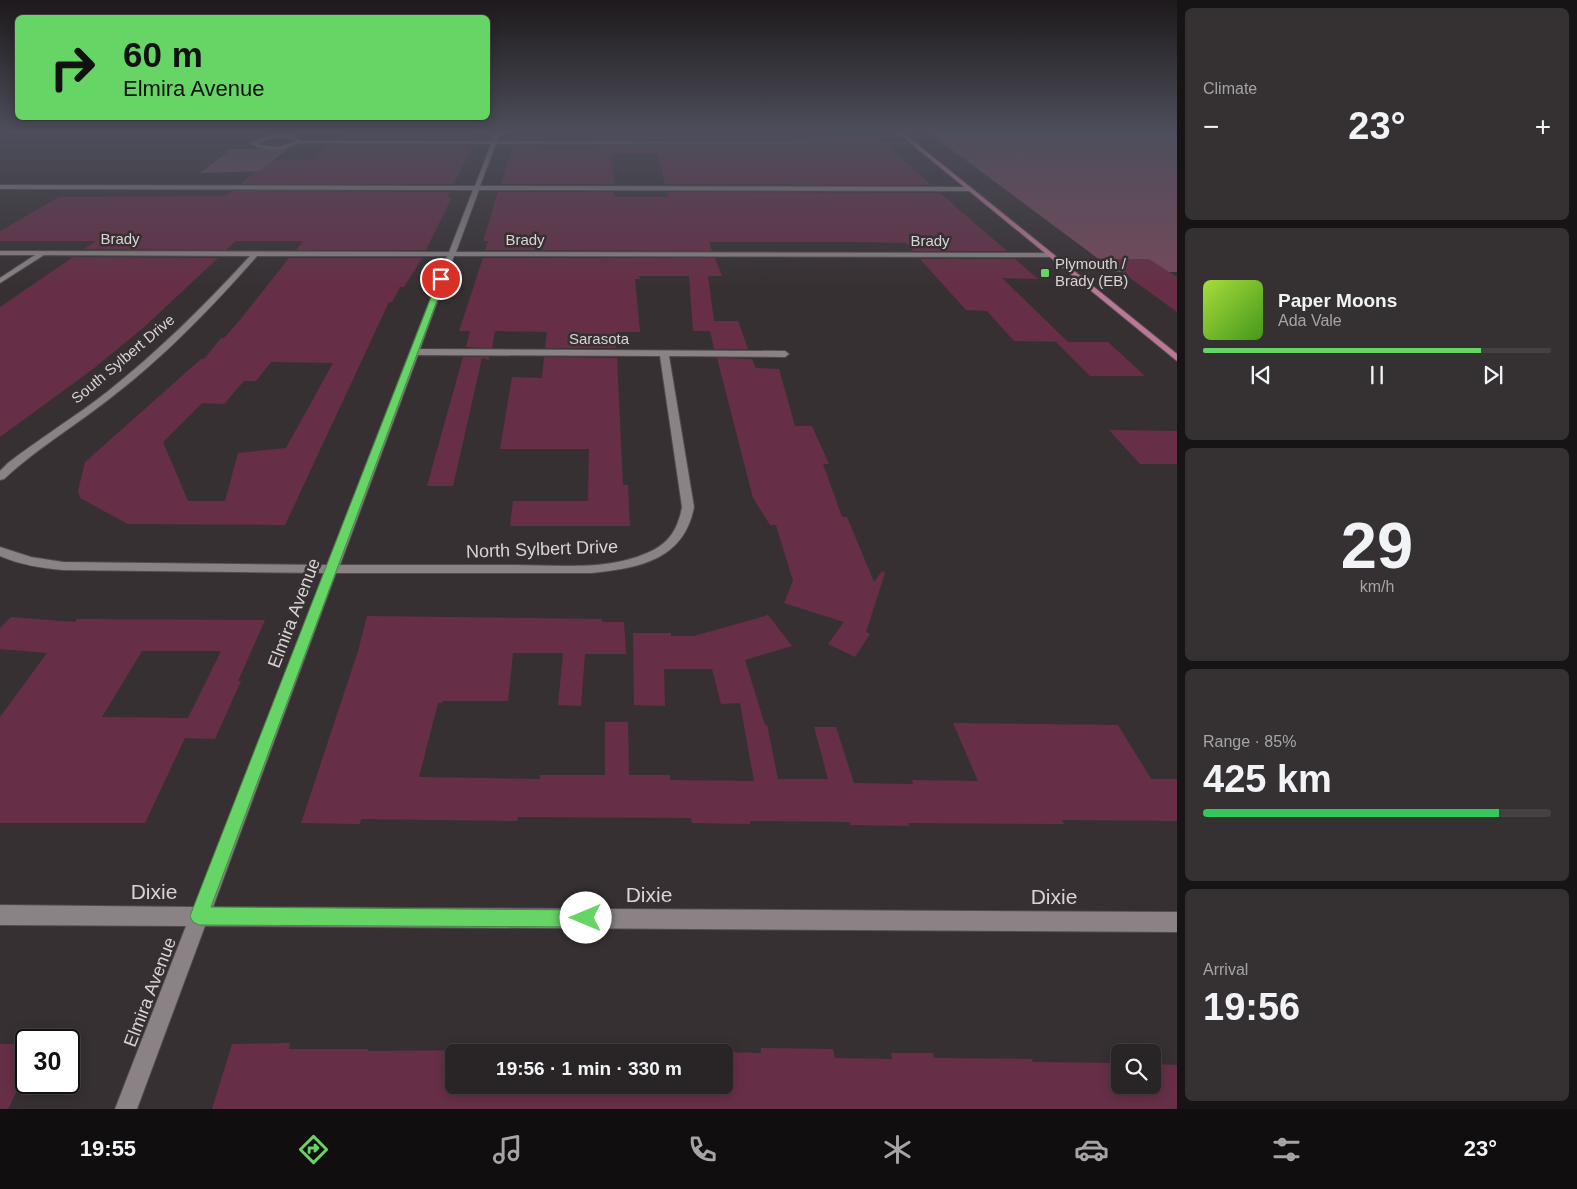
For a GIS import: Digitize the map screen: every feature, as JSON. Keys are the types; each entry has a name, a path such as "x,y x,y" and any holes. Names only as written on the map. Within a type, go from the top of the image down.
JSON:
{"main road":[{"path":"962,184 1177,358"}],"street":[{"name":"Elmira Avenue","path":"126,1109 330,569 479,184"},
{"path":"0,187 969,189"},
{"name":"Brady","path":"0,253 1050,255"},
{"path":"0,281 43,253"},
{"name":"South Sylbert Drive","path":"0,477 110,394 164,348 209,306 256,253"},
{"name":"Sarasota","path":"413,352 785,354"},
{"name":"North Sylbert Drive","path":"330,569 592,569 618,567 659,553 673,542 683,530 688,517 664,353"},
{"path":"0,551 14,558 63,566 330,569"},
{"name":"Dixie","path":"0,915 1177,922"}],"shaded area":[{"path":"997,184 1177,184 1177,272 1116,272"}],"building":[{"path":"241,184 454,184 454,184"},
{"path":"501,184 614,184 614,184"},
{"path":"665,184 930,184 931,185"},
{"path":"231,191 450,192 448,197 452,197 426,250 296,250 303,241 236,241 226,250 84,249 96,241 0,241 0,231 59,197 225,196"},
{"path":"498,192 614,192 614,197 668,197 667,192 940,193 1007,251 913,251 906,243 856,242 709,242 712,251 485,250 488,241 483,241"},
{"path":"73,257 218,258 143,328 93,369 0,437 0,307"},
{"path":"289,258 422,258 404,287 400,287 392,302 389,302 285,525 128,524 80,498 78,491 85,462 201,359 204,359 221,338 224,338","holes":["271,362 333,363 286,448 238,453 225,501 188,501 163,442 202,403 224,404 244,381 256,381"]},
{"path":"483,258 715,258 722,276 708,276 714,321 738,321 748,349 714,349 710,331 693,331 689,276 639,276 640,279 635,279 640,332 616,332 616,348 545,348 547,332 495,331 492,348 466,347 470,331 459,331"},
{"path":"920,259 1015,259 1038,279 1002,278 1068,342 1014,341 987,311 966,310"},
{"path":"1104,259 1149,259 1177,277 1177,312"},
{"path":"1056,342 1108,342 1145,376 1090,376"},
{"path":"463,357 489,357 489,360 482,358 453,486 427,486"},
{"path":"544,357 617,358 623,485 628,485 630,526 510,526 513,501 588,501 589,449 500,449 512,377 542,378"},
{"path":"717,358 752,359 756,368 779,369 795,426 812,426 829,464 823,464 842,517 847,517 874,582 882,571 885,573 866,632 870,634 855,657 828,644 844,622 784,603 793,581 776,525 770,525 753,498"},
{"path":"1109,430 1177,431 1177,464 1140,464"},
{"path":"768,615 792,646 745,660 765,725 767,725 778,779 828,779 814,727 836,727 854,783 913,784 912,780 978,781 953,723 1118,725 1151,779 1177,779 1177,821 1062,820 1064,824 908,823 909,826 850,825 850,822 750,821 750,824 692,823 691,818 518,817 517,821 361,819 360,824 301,823 358,651 367,616 602,619 602,622 624,622 626,654 585,654 581,706 558,705 563,653 513,653 508,701 442,701 442,703 438,703 419,777 540,779 540,775 605,775 605,722 628,722 629,775 670,775 670,780 754,781 740,703 721,704 712,669 664,669 665,706 634,705 633,633 671,633 671,636 694,636"},
{"path":"11,617 75,622 77,619 265,620 238,681 241,681 215,739 185,738 145,823 0,823 0,717 47,653 0,649 0,628","holes":["142,651 221,651 188,718 102,717"]},
{"path":"290,1043 289,1049 445,1050 445,1094 733,1094 733,1052 761,1053 761,1048 833,1049 835,1058 892,1059 891,1053 933,1053 934,1058 1032,1059 1033,1062 1111,1063 1111,1094 1161,1094 1161,1064 1177,1065 1177,1109 212,1109 232,1044"},
{"path":"0,1044 15,1044 15,1094 8,1109 0,1109"}],"place":[{"name":"Plymouth / Brady (EB)","path":"1045,273"}],"route":[{"path":"441,279 199,916 586,918"}]}
